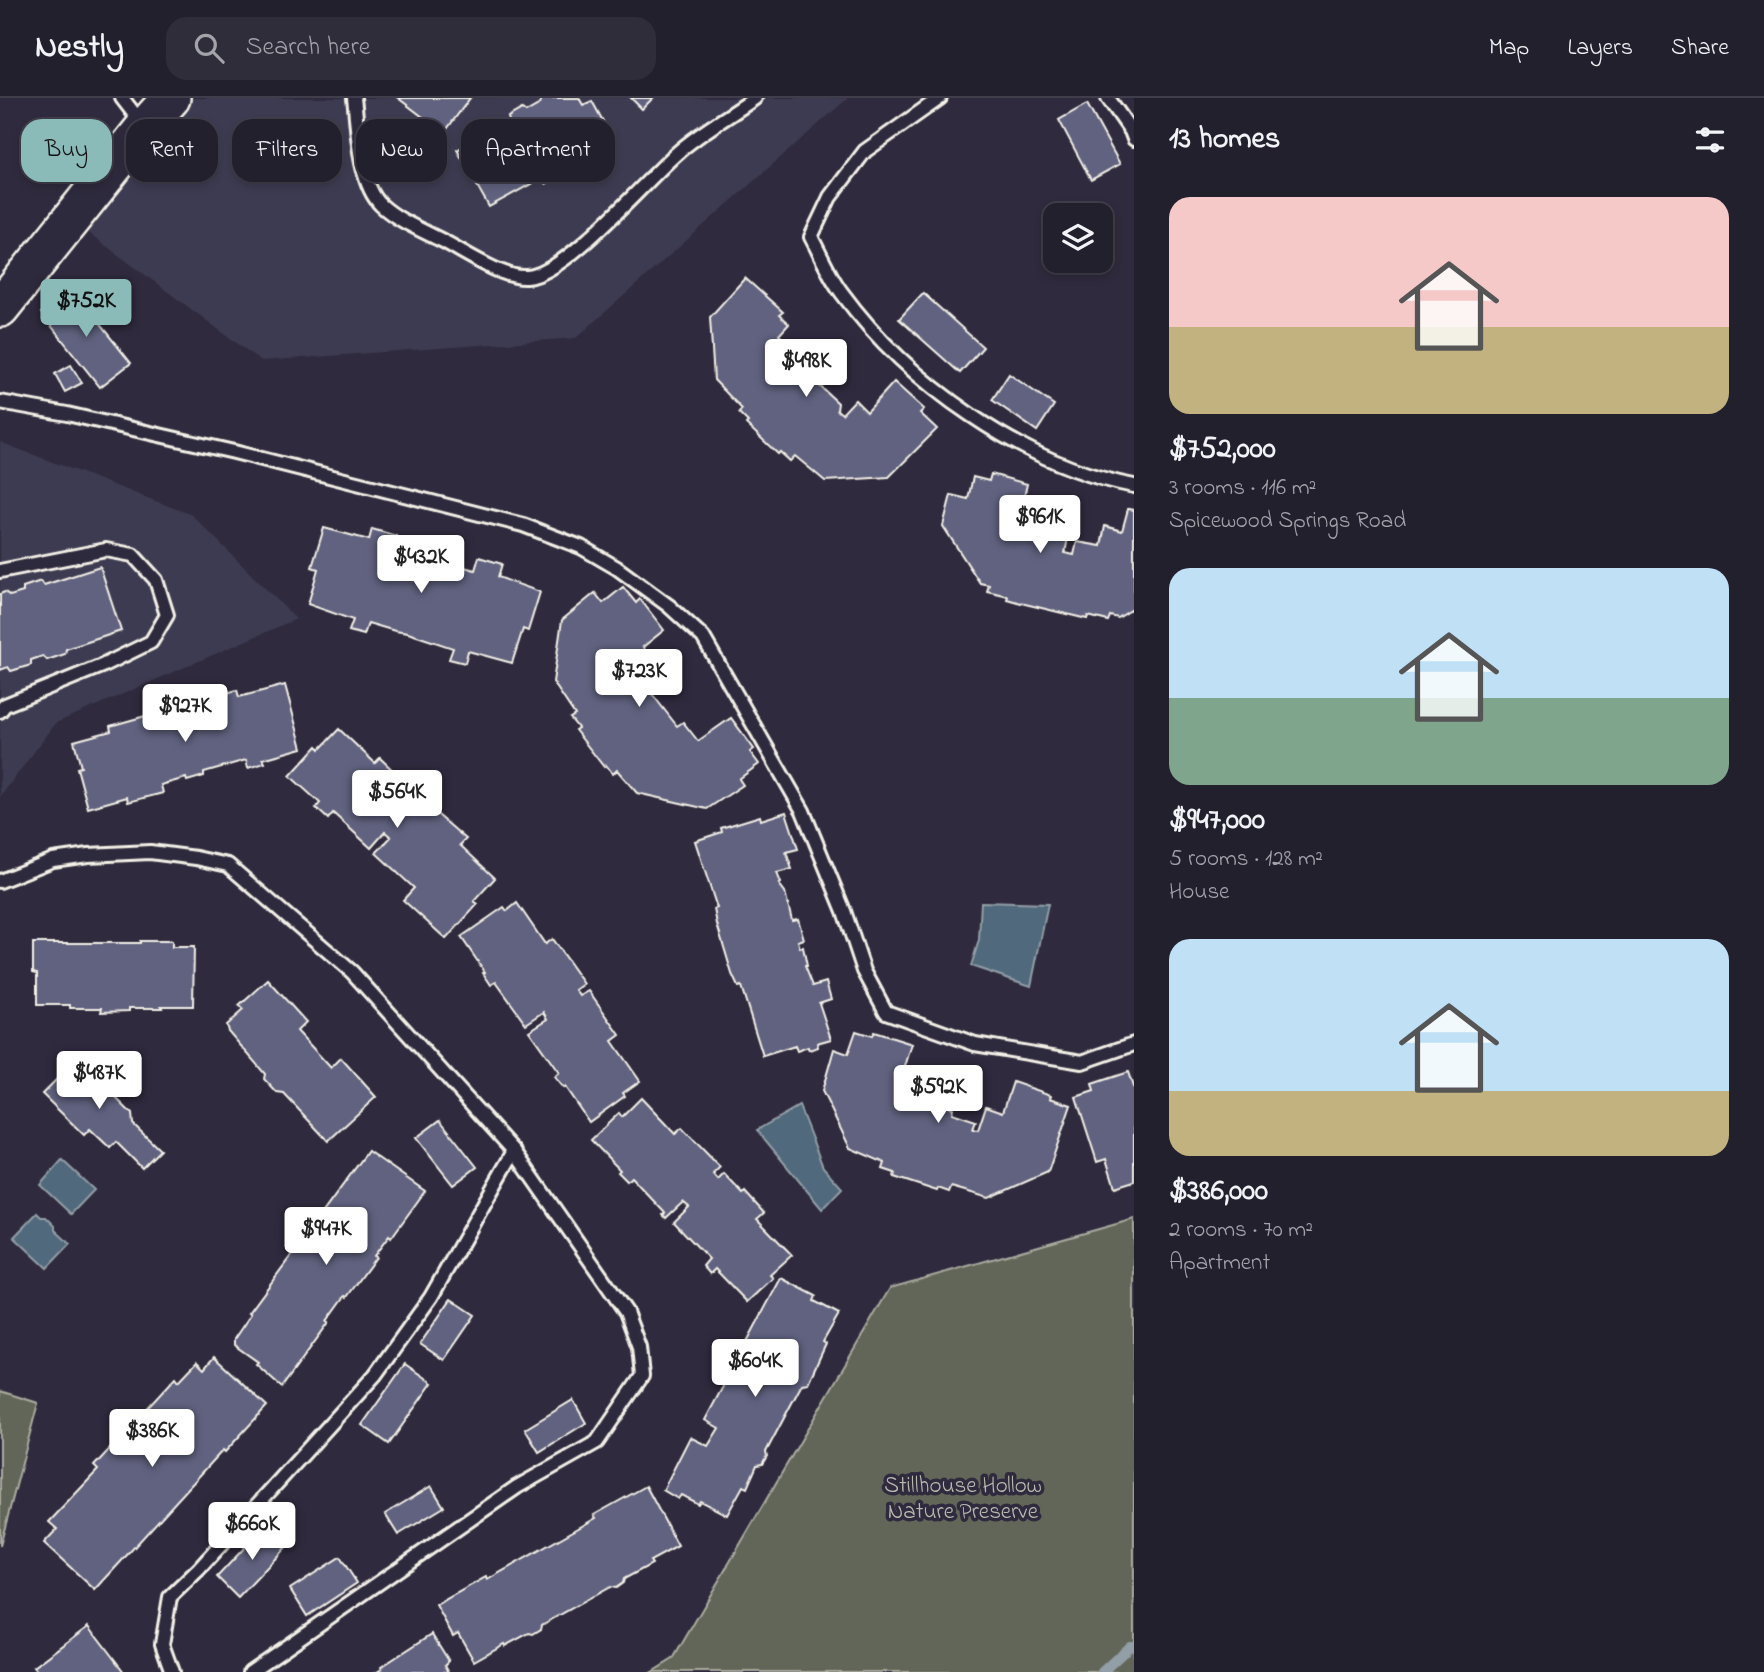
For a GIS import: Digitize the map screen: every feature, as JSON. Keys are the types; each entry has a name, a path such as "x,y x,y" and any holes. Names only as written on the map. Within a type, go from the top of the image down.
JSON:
{"main road":[{"path":"152,119 171,98"},
{"path":"0,308 126,151"}],"lane":[{"path":"122,98 139,119"},
{"path":"354,98 362,162 368,185 380,204 407,222 514,277 541,275 555,267 577,250 678,151 755,98"},
{"path":"940,98 865,151 830,197 811,237 839,290 865,323 896,355 962,410 1028,450 1112,482 1134,486"},
{"path":"1108,98 1134,139"},
{"path":"0,402 67,414 221,449 523,525 581,547 669,606 702,637 803,811 844,911 864,971 886,1012 975,1044 1082,1062 1134,1044"},
{"path":"0,571 107,550 133,555 156,580 166,615 151,642 104,665 5,705 0,711"},
{"path":"0,881 53,860 88,855 150,852 228,865 352,972 514,1151 626,1312 639,1347 642,1376 597,1442 517,1487 250,1672"},
{"path":"172,1672 162,1644 170,1597 199,1569 375,1375 431,1297 514,1151"}],"shaded area":[{"path":"160,98 848,98 576,338 261,361 59,211 85,182 112,182 112,152 126,136 126,182 218,182 218,119 141,119"},
{"path":"0,442 192,515 296,619 56,723 0,797"}],"green space":[{"name":"Stillhouse Hollow Nature Preserve","path":"1134,1219 1134,1672 652,1672 673,1659 890,1288"},
{"path":"0,1391 38,1403 0,1546"}],"water":[{"path":"981,902 1048,904 1031,986 971,966 979,940"},
{"path":"799,1106 823,1167 842,1188 822,1209 757,1130"},
{"path":"62,1160 94,1190 71,1214 40,1185"},
{"path":"37,1213 46,1217 70,1244 47,1268 14,1237"}],"building":[{"path":"398,98 470,98 447,129 447,119 426,119"},
{"path":"542,98 579,98 583,105 592,101 602,119 508,119 522,109 526,112 540,104"},
{"path":"631,98 653,98 642,109"},
{"path":"1087,104 1120,164 1091,180 1059,120"},
{"path":"475,182 535,182 489,207"},
{"path":"745,278 783,312 779,315 789,324 779,335 791,346 784,353 838,403 837,410 842,414 855,400 867,412 894,382 924,409 920,413 937,429 889,477 825,481 795,456 790,461 780,452 778,454 746,424 748,422 739,413 742,409 714,380 710,317"},
{"path":"74,292 131,363 100,387 41,313 57,300 60,304"},
{"path":"923,293 983,347 960,373 899,319"},
{"path":"71,365 82,383 65,392 55,374"},
{"path":"1009,374 1054,405 1037,431 992,400"},
{"path":"991,474 1027,484 1022,506 1037,510 1033,529 1068,538 1065,553 1074,555 1077,542 1101,546 1105,526 1122,531 1128,509 1134,510 1134,608 1118,618 1110,616 1108,621 1088,616 1087,619 1021,603 1007,599 1008,596 987,591 989,585 980,583 943,526 951,495 968,499 973,477 989,481"},
{"path":"324,528 369,540 372,529 396,536 392,547 475,570 479,557 502,564 498,577 540,592 528,631 523,629 512,663 468,651 465,663 449,659 453,648 368,623 364,635 349,631 353,620 308,604 318,569 312,567"},
{"path":"100,567 121,631 66,649 65,654 47,660 43,656 31,660 31,665 11,671 8,667 0,670 0,594 5,592 10,596 23,592 23,587 41,581 44,585"},
{"path":"623,587 636,603 640,599 664,630 643,647 651,659 635,672 677,726 683,722 698,741 731,718 754,749 750,752 759,764 739,779 743,785 707,809 637,793 617,770 613,774 606,765 604,767 575,730 578,728 570,718 575,715 553,682 562,620 595,593 603,603"},
{"path":"285,685 302,748 263,759 265,763 248,768 246,760 204,772 204,776 187,781 186,778 161,785 163,793 128,802 127,797 88,808 77,768 81,767 74,741 111,731 110,726 237,690 239,697"},
{"path":"339,729 375,763 380,758 401,778 419,797 413,803 419,809 424,803 466,839 460,845 495,878 474,901 478,904 446,939 403,900 414,888 376,853 391,837 385,832 371,848 333,813 328,819 316,808 320,803 290,776 317,746 320,749"},
{"path":"786,812 798,849 786,852 792,869 777,873 781,883 779,884 785,892 792,920 798,919 804,939 798,941 800,948 803,947 805,966 813,986 826,982 831,999 819,1003 831,1039 817,1043 818,1047 809,1050 808,1047 797,1051 795,1046 763,1056 741,986 738,987 732,974 717,924 714,909 717,908 695,841 722,832 721,828 760,816 761,820"},
{"path":"517,903 545,944 552,939 584,984 576,990 580,996 589,991 620,1035 612,1041 640,1081 623,1093 625,1096 589,1122 565,1087 554,1077 559,1073 529,1031 548,1019 544,1012 526,1024 496,982 491,985 461,937 504,907 507,911"},
{"path":"172,941 172,947 194,947 193,1006 129,1008 129,1011 101,1012 102,1008 37,1005 33,943"},
{"path":"268,980 306,1022 297,1031 331,1068 341,1058 376,1097 328,1141 284,1094 277,1093 264,1079 265,1074 228,1031 226,1025 243,1010 239,1006"},
{"path":"856,1031 872,1036 874,1032 912,1044 903,1073 914,1077 908,1092 953,1108 952,1113 976,1121 973,1129 978,1130 986,1106 1003,1112 1013,1082 1071,1105 1048,1172 989,1198 951,1187 949,1192 938,1188 937,1191 894,1177 895,1173 883,1169 885,1163 850,1148 822,1091 834,1049 848,1054"},
{"path":"95,1057 113,1075 103,1085 132,1114 133,1124 160,1150 142,1168 116,1142 110,1148 90,1129 84,1135 42,1094 63,1073 67,1078 74,1072 77,1075"},
{"path":"1128,1072 1134,1090 1134,1181 1115,1187 1106,1159 1097,1162 1076,1097 1094,1091 1092,1084"},
{"path":"641,1098 675,1134 682,1128 720,1167 713,1174 718,1180 724,1174 743,1194 745,1192 764,1213 757,1219 792,1255 770,1275 773,1278 747,1302 715,1269 710,1274 703,1266 709,1259 674,1222 689,1207 683,1202 666,1218 663,1215 665,1213 631,1177 627,1181 591,1140 619,1113 622,1117"},
{"path":"440,1120 477,1167 453,1185 416,1138"},
{"path":"368,1151 425,1191 391,1238 389,1236 374,1256 376,1257 347,1297 345,1296 282,1387 256,1364 258,1362 234,1345 234,1339 251,1314 249,1313"},
{"path":"781,1278 816,1296 814,1301 839,1314 823,1342 826,1344 808,1383 802,1384 766,1452 767,1456 762,1464 757,1465 747,1488 743,1486 727,1515 700,1501 698,1504 681,1495 678,1499 663,1490 690,1437 708,1446 719,1428 705,1420"},
{"path":"451,1299 475,1315 444,1360 420,1344"},
{"path":"214,1357 267,1406 95,1590 44,1543 57,1529 49,1522 98,1470 94,1466 176,1377 179,1381 197,1362 204,1369"},
{"path":"405,1364 432,1383 389,1444 362,1425"},
{"path":"573,1400 586,1423 539,1452 525,1429"},
{"path":"431,1486 444,1507 398,1535 385,1514"},
{"path":"646,1486 678,1546 650,1561 652,1564 624,1579 616,1588 610,1587 542,1625 541,1629 533,1634 529,1633 505,1646 504,1644 474,1661 458,1633 453,1636 436,1605 486,1577 487,1580 596,1518 594,1515"},
{"path":"265,1526 287,1546 238,1598 217,1577"},
{"path":"340,1557 357,1583 307,1616 290,1589"},
{"path":"89,1626 124,1672 38,1672 34,1667"},
{"path":"432,1634 449,1661 445,1665 449,1672 377,1672 381,1667"}],"waterway":[{"path":"1102,1672 1130,1646 1134,1646"}]}
